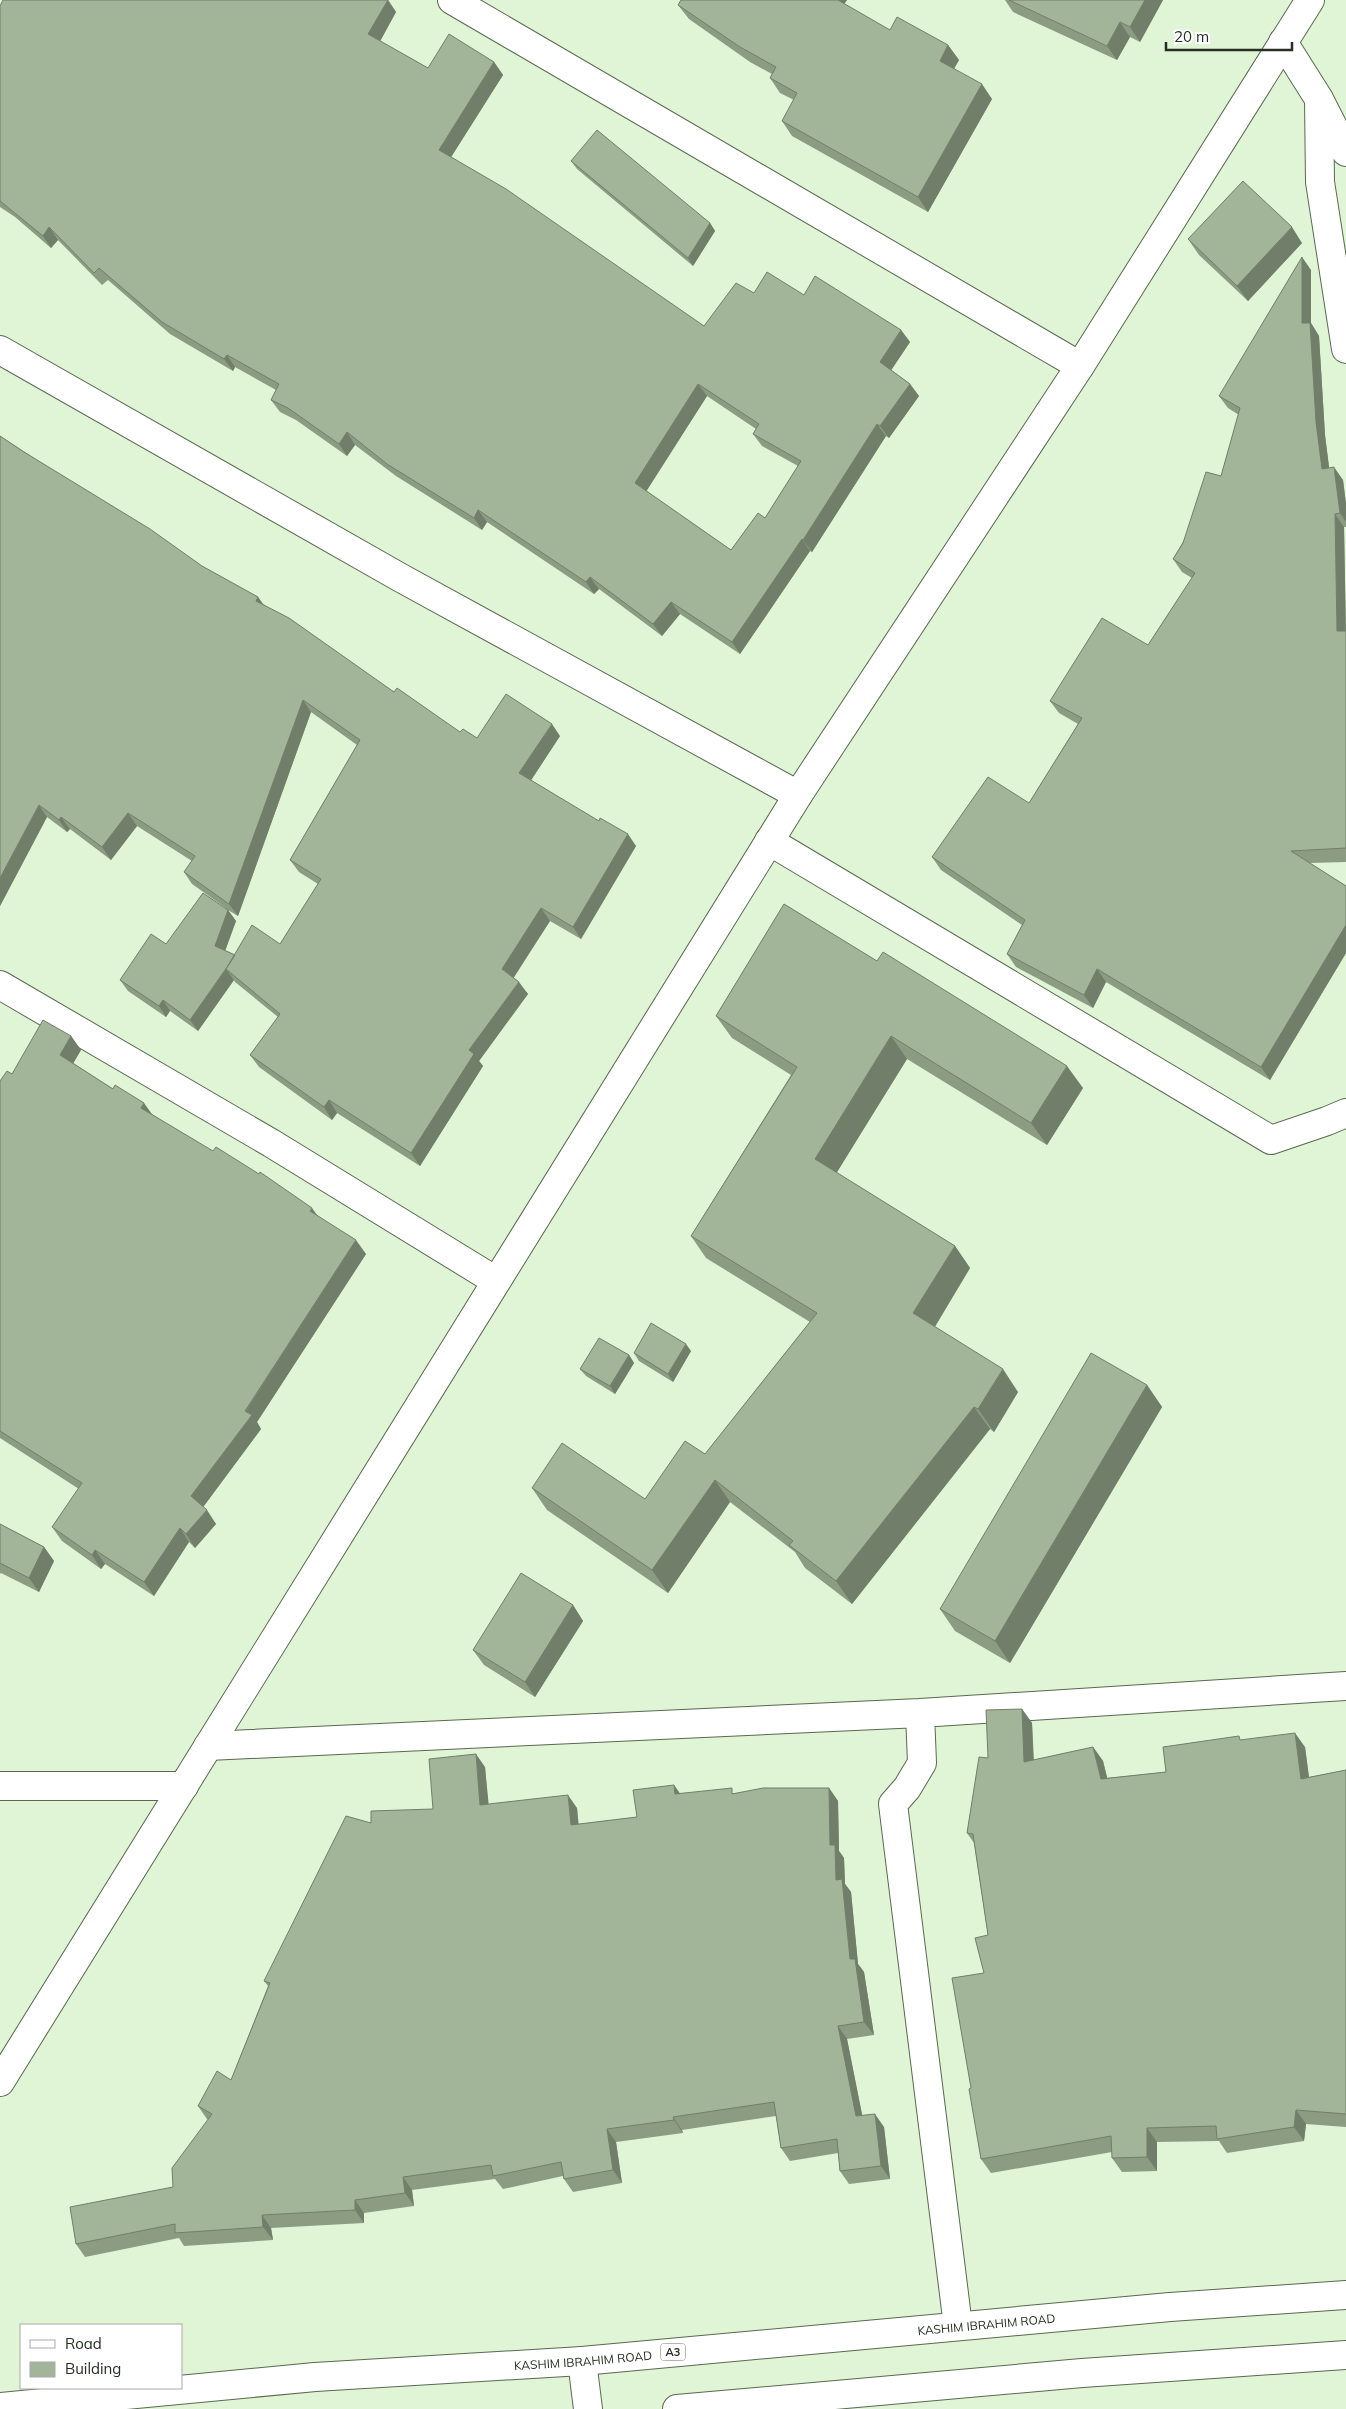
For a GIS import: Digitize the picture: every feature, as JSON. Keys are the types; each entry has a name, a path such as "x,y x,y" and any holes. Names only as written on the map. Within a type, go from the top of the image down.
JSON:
{"main road":[{"path":"452,0 1080,366"},
{"path":"0,2082 769,841 1080,366 1310,0"},
{"path":"1283,42 1319,99 1346,152"},
{"path":"1319,99 1320,182 1346,349"},
{"path":"0,350 401,578 798,795"},
{"path":"769,841 1270,1140 1346,1113"},
{"path":"0,985 271,1143 496,1282"},
{"path":"208,1746 920,1713 1346,1686"},
{"path":"920,1713 922,1763 907,1788 893,1804 958,2326"},
{"path":"0,1786 184,1786"},
{"name":"KASHIM IBRAHIM ROAD","path":"0,2407 315,2377 582,2361 1170,2307 1346,2294"},
{"path":"678,2409 1082,2372 1346,2355"},
{"path":"582,2361 588,2409"}],"building":[{"path":"3,0 388,0 368,34 428,68 449,34 494,62 439,150 506,189 704,326 736,283 754,293 767,272 804,295 815,276 901,330 880,362 910,384 880,426 877,424 803,540 732,642 671,602 653,624 590,577 586,582 478,510 474,518 387,464 347,432 339,444 288,408 271,400 279,384 227,355 224,359 162,322 99,268 94,273 49,227 43,236 0,201 0,6","holes":["698,384 759,424 753,434 801,461 765,518 758,513 731,550 635,483"]},
{"path":"681,0 838,0 890,30 897,17 948,45 940,61 982,84 918,197 782,121 797,93 770,78 776,67 740,47 678,5"},
{"path":"1009,0 1145,0 1130,27 1120,22 1107,46"},
{"path":"597,130 710,223 688,258 571,161"},
{"path":"1243,181 1292,227 1237,286 1188,239"},
{"path":"1302,257 1302,323 1310,323 1316,422 1322,469 1334,467 1340,513 1335,514 1337,631 1346,631 1346,848 1291,851 1346,886 1346,925 1261,1067 1097,969 1084,995 1007,954 1025,920 932,857 988,777 1029,803 1082,718 1050,701 1102,618 1148,645 1195,573 1173,559 1183,543 1206,472 1221,476 1240,408 1219,396"},
{"path":"0,436 150,529 202,566 258,597 256,601 289,618 394,692 397,688 460,732 463,729 477,738 506,694 552,724 519,773 599,821 600,818 628,834 573,927 541,908 502,969 519,982 469,1050 474,1054 411,1153 329,1100 324,1107 250,1055 280,1014 226,969 252,925 280,944 321,879 290,860 360,740 303,700 229,904 184,872 195,856 128,813 102,847 61,817 59,820 39,805 0,878"},
{"path":"203,893 228,910 215,946 235,955 190,1020 163,1000 159,1006 120,980 151,934 166,944"},
{"path":"784,904 877,961 883,952 1067,1066 1031,1123 891,1036 815,1159 955,1246 913,1313 1003,1369 978,1409 974,1407 836,1581 789,1545 793,1541 715,1480 652,1570 532,1488 562,1443 645,1499 685,1441 705,1454 817,1313 691,1236 797,1067 716,1016"},
{"path":"43,1020 71,1036 60,1055 113,1089 115,1085 144,1103 141,1108 213,1151 216,1147 259,1174 260,1172 312,1208 310,1211 356,1240 245,1411 252,1415 191,1496 207,1510 186,1534 180,1528 144,1582 95,1550 92,1555 52,1527 82,1483 0,1431 0,1081 7,1071 12,1074"},
{"path":"651,1323 686,1344 668,1374 634,1353"},
{"path":"599,1338 629,1355 610,1386 580,1369"},
{"path":"1091,1353 1147,1385 995,1641 940,1609"},
{"path":"0,1524 44,1547 29,1578 0,1563"},
{"path":"521,1573 573,1605 525,1682 473,1650"},
{"path":"1022,1709 1024,1762 1093,1747 1101,1779 1166,1772 1163,1747 1239,1736 1240,1740 1295,1733 1301,1779 1346,1770 1346,2114 1296,2110 1294,2127 1217,2139 1216,2126 1147,2128 1147,2157 1112,2158 1111,2136 981,2159 952,1978 984,1973 975,1938 988,1935 973,1834 967,1833 979,1757 988,1758 986,1710"},
{"path":"476,1754 480,1805 568,1795 571,1825 637,1817 633,1790 674,1785 675,1794 732,1788 732,1794 763,1788 829,1788 830,1845 835,1845 836,1880 842,1879 850,1959 855,1959 864,2022 838,2026 856,2116 875,2114 881,2166 840,2171 837,2139 781,2148 774,2102 673,2117 674,2120 607,2129 613,2170 564,2179 561,2162 493,2176 491,2165 403,2177 405,2193 355,2200 355,2210 262,2215 263,2227 175,2233 175,2224 76,2244 70,2207 173,2187 172,2168 212,2114 198,2106 217,2071 231,2080 270,1983 264,1981 346,1816 371,1823 371,1811 433,1809 429,1759"}]}
